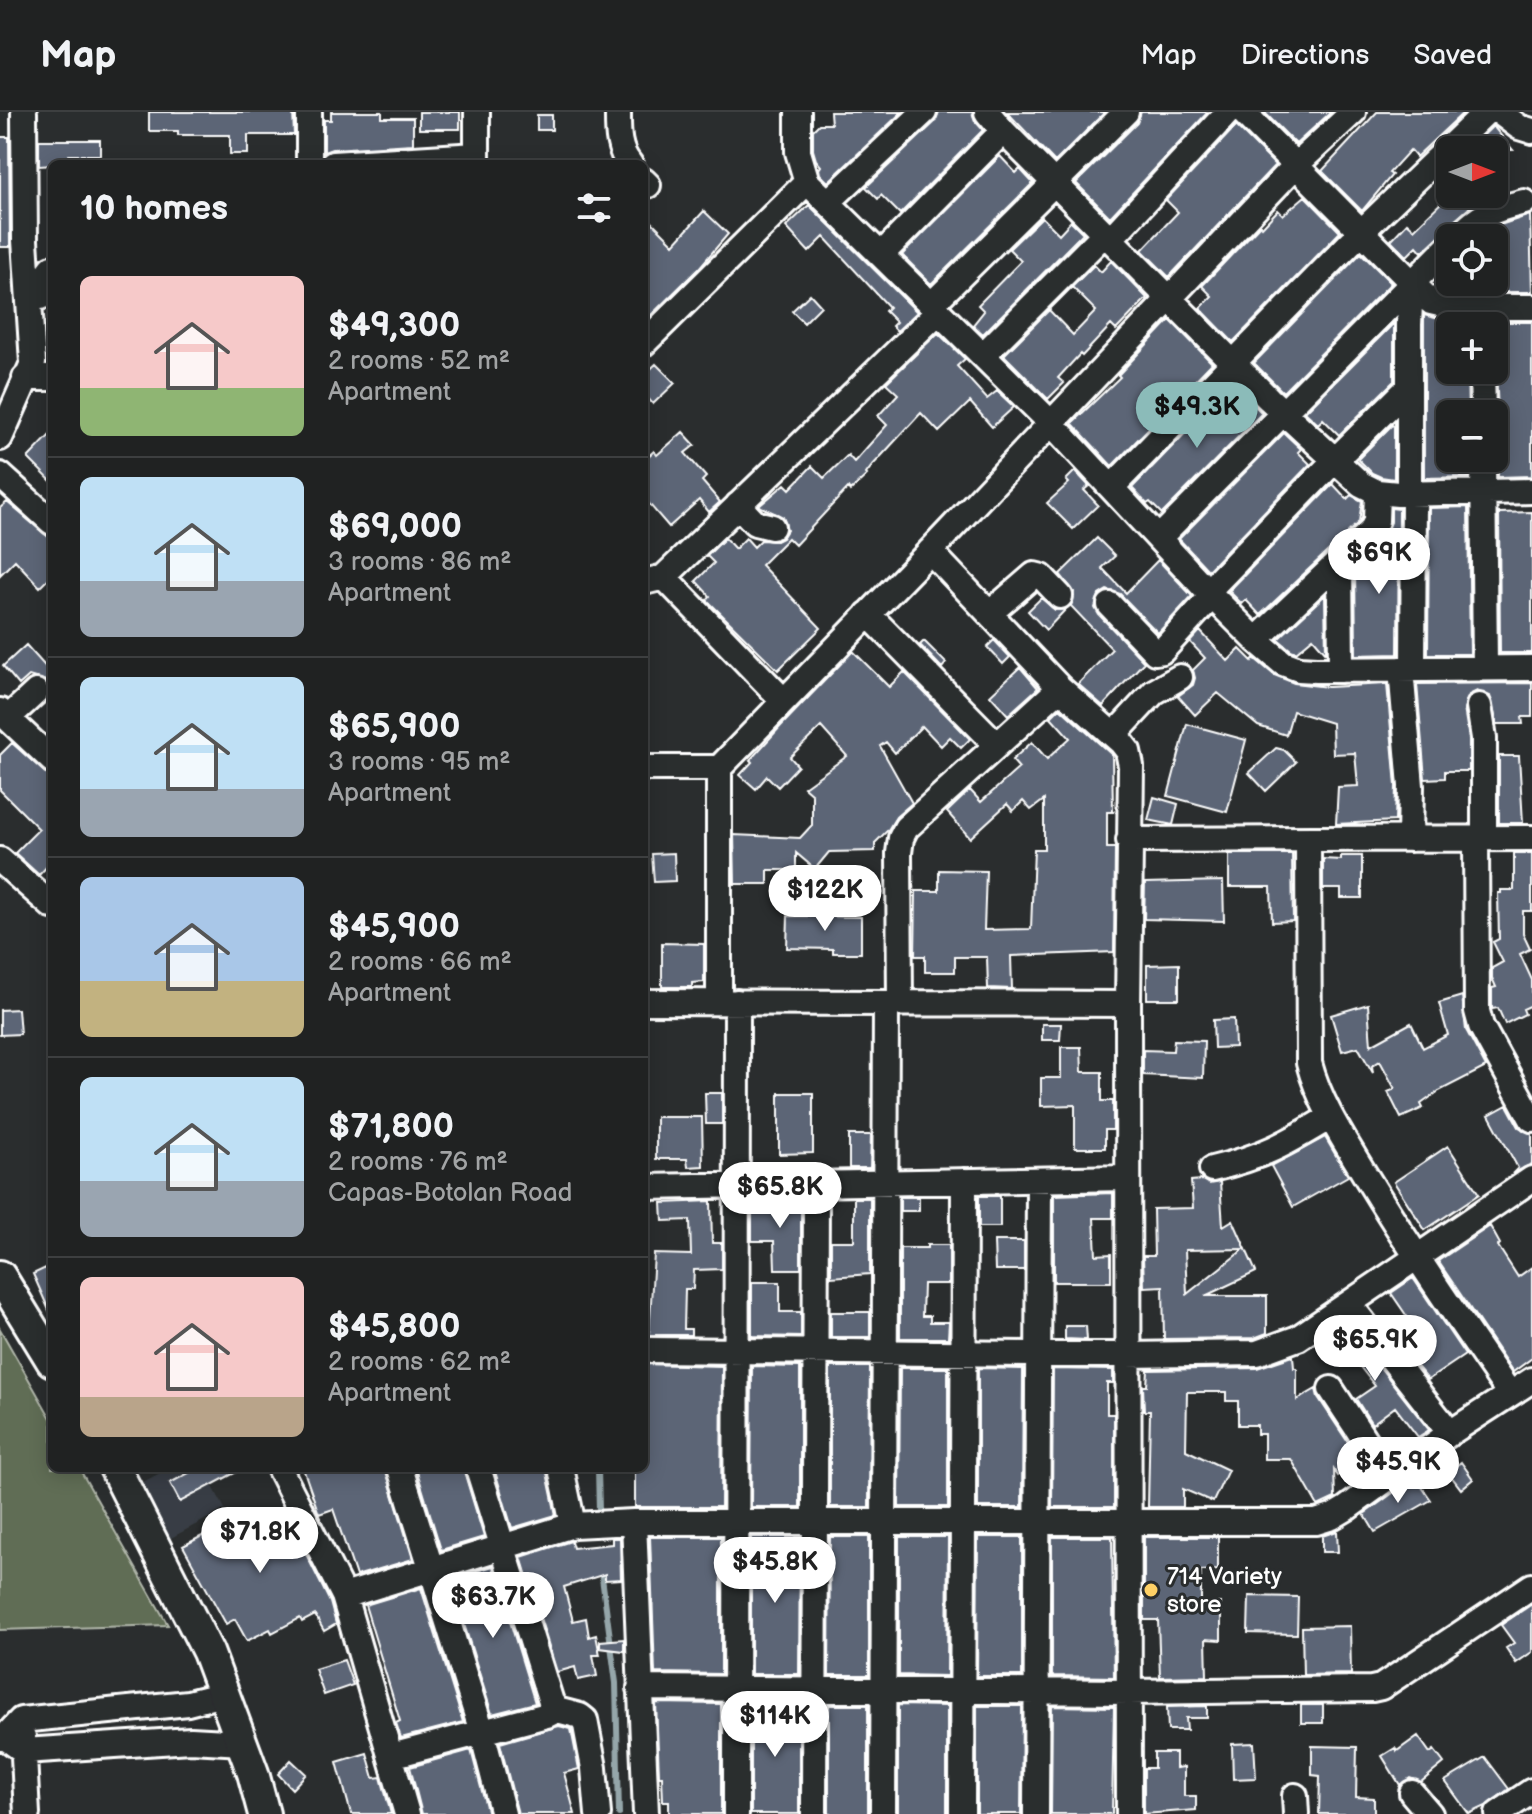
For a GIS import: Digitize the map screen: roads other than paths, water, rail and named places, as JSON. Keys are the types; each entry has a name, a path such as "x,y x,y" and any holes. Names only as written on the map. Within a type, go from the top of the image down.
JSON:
{"main road":[{"path":"0,1276 48,1354"},
{"path":"117,1472 208,1652 243,1743 264,1814"}],"street":[{"path":"24,112 40,297"},
{"path":"309,112 309,160"},
{"path":"477,112 477,160"},
{"path":"618,112 618,136 627,160"},
{"path":"798,112 798,152 807,182 1051,423 1210,594 1283,663 1299,669 1341,670 1532,668"},
{"path":"828,202 924,112"},
{"path":"987,112 1232,361 1361,484 1377,492 1411,494 1532,491"},
{"path":"784,701 654,579 738,505 1126,112"},
{"path":"983,355 1108,235 1228,112"},
{"path":"1243,112 1431,302 1466,312"},
{"path":"648,768 719,768 930,551 1295,166 1353,112"},
{"path":"1112,487 1232,361 1486,112"},
{"path":"1499,112 1519,127 1532,131"},
{"path":"882,254 1003,131"},
{"path":"648,339 807,182"},
{"path":"1470,224 1488,211 1524,202"},
{"path":"1159,538 1283,411 1415,286 1436,261"},
{"path":"0,438 33,363 40,297 43,280 48,273"},
{"path":"1410,839 1407,669 1411,494 1409,387 1410,304 1415,286"},
{"path":"1504,312 1532,307"},
{"path":"25,378 48,378"},
{"path":"1110,605 1155,652 1162,651 1210,594 1335,460 1409,387"},
{"path":"1483,472 1485,668"},
{"path":"0,475 48,518"},
{"path":"1256,640 1371,531 1376,521 1377,492"},
{"path":"738,505 755,523 772,527"},
{"path":"930,551 1060,688 1114,735 1128,751 1131,766 1128,1004 1129,1814"},
{"path":"1340,560 1341,670"},
{"path":"990,613 1034,575 1042,577 1060,596"},
{"path":"868,614 997,745"},
{"path":"1114,735 1154,692 1180,677"},
{"path":"883,1814 886,1183 901,838 906,828 1060,688"},
{"path":"36,692 4,715 48,756"},
{"path":"1479,706 1484,738 1477,1011 1481,1026 1532,1119"},
{"path":"719,768 736,1186 736,1814"},
{"path":"1129,840 1532,838"},
{"path":"1308,840 1309,1063 1315,1085 1330,1117 1415,1258 1510,1394"},
{"path":"0,860 48,902"},
{"path":"648,1002 1128,1004"},
{"path":"1212,1169 1253,1159 1281,1147 1330,1117"},
{"path":"648,1187 1128,1178"},
{"path":"648,1350 1128,1355 1257,1353 1298,1338 1532,1179"},
{"path":"1036,1814 1039,1180"},
{"path":"962,1814 964,1181"},
{"path":"814,1814 816,1184"},
{"path":"1349,1304 1450,1433"},
{"path":"344,1596 573,1525 634,1522 1316,1522 1347,1508 1450,1433 1532,1380"},
{"path":"1331,1389 1389,1477"},
{"path":"281,1472 344,1596 407,1814"},
{"path":"401,1472 482,1732 503,1814"},
{"path":"479,1472 551,1702 557,1710 585,1720 598,1814"},
{"path":"562,1472 573,1525"},
{"path":"634,1522 646,1814"},
{"path":"640,1688 1129,1692 1381,1687 1532,1586"},
{"path":"13,1736 114,1710 188,1703 223,1694"},
{"path":"188,1703 191,1740"},
{"path":"114,1710 116,1746"},
{"path":"391,1756 557,1710"},
{"path":"13,1736 116,1746 191,1740 243,1743"},
{"path":"13,1736 27,1814"},
{"path":"1498,1814 1532,1791"},
{"path":"1412,1793 1430,1814"}],"waterway":[{"path":"598,1472 599,1511"},
{"path":"601,1570 616,1683 619,1814"}],"place":[{"name":"714 Variety store","path":"1151,1590"}]}
